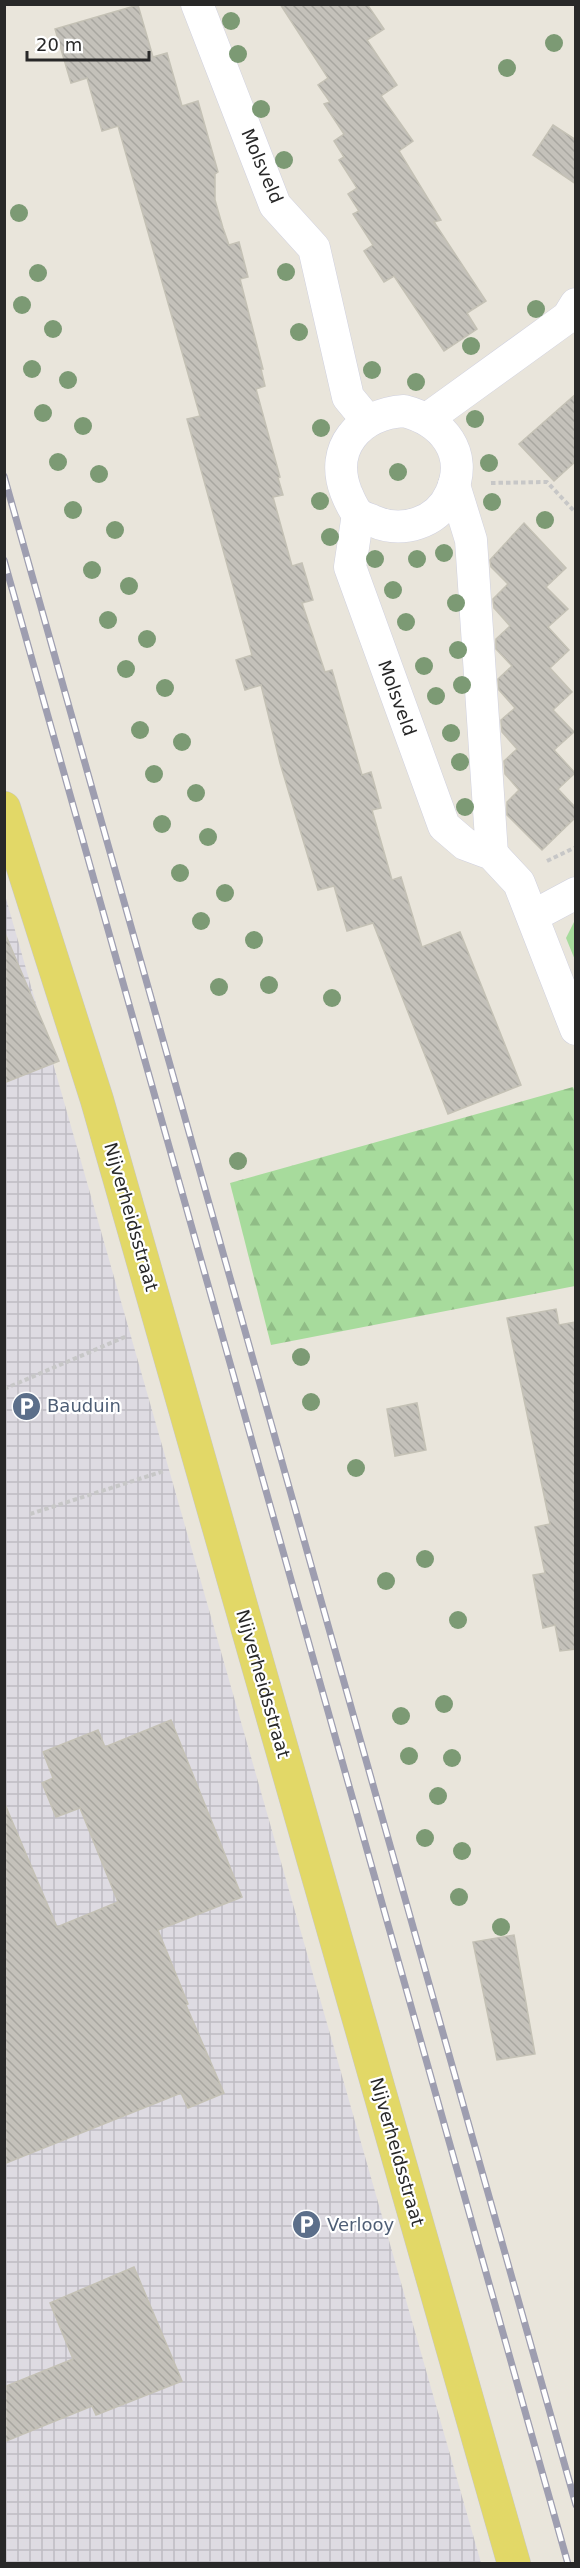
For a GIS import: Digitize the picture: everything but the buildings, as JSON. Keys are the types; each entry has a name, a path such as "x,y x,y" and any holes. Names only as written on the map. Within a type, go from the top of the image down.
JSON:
{"main road":[{"name":"Nijverheidsstraat","path":"4,808 97,1100 514,2564"}],"street":[{"name":"Molsveld","path":"197,4 275,205 314,248 348,397 367,420"},
{"path":"427,418 568,317 576,304"},
{"path":"404,411 427,418 444,433 455,455 454,485 450,497 436,514 415,525 398,527 382,525 358,514 342,480 341,466 346,446 354,432 367,420 388,412 404,411"},
{"path":"454,485 471,540 492,854"},
{"name":"Molsveld","path":"358,514 350,567 444,826 465,844 492,854 519,883 576,1029"},
{"path":"533,916 576,893"}],"path":[{"path":"454,485 516,481 547,482 576,513"},
{"path":"4,1389 161,1322"},
{"path":"30,1514 199,1460"}],"shaded area":[{"path":"5,895 481,2563 5,2563"}],"green space":[{"path":"575,920 575,960 566,938"},
{"path":"573,1087 576,1095 575,1286 271,1345 230,1183"}],"railway":[{"path":"4,476 576,2505"},
{"path":"4,560 568,2564"}],"place":[{"name":"Bauduin","path":"26,1406"},
{"name":"Verlooy","path":"306,2225"}]}
